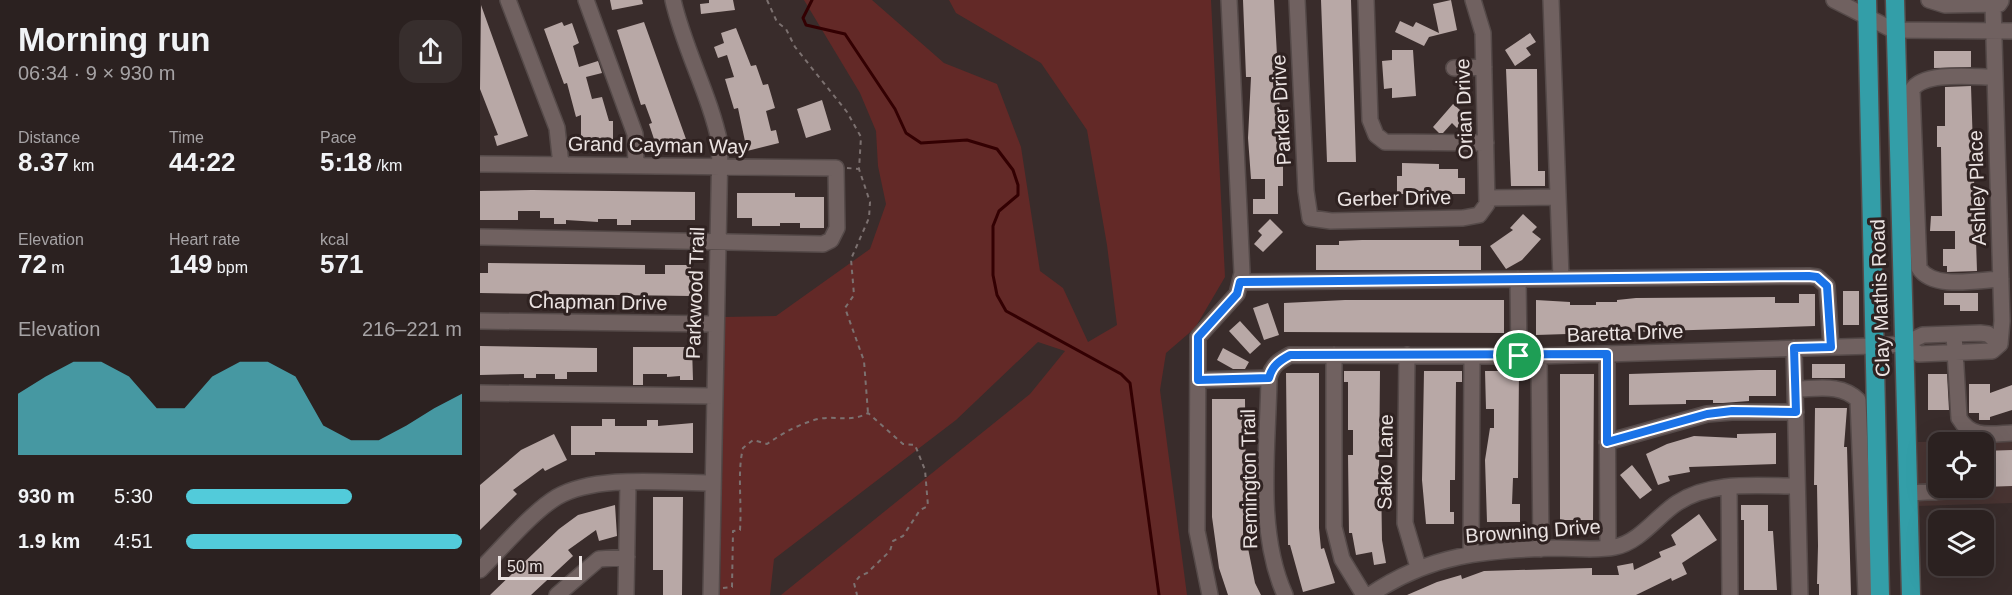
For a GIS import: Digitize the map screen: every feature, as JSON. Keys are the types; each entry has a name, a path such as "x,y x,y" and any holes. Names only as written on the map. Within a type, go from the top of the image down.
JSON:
{"main road":[{"name":"Clay Mathis Road","path":"1895,0 1893,30 1911,595"},
{"name":"Clay Mathis Road","path":"1867,9 1872,346 1880,595"},
{"path":"1877,495 1908,493"}],"street":[{"path":"508,0 557,128 561,165"},
{"path":"586,0 635,134 636,166"},
{"name":"Parkwood Trail","path":"673,0 715,120 720,144 711,592"},
{"path":"1210,595 1197,531 1198,337 1237,294 1242,273 1229,0"},
{"name":"Parker Drive","path":"1297,0 1305,191 1310,218"},
{"path":"1366,0 1370,120 1379,139 1385,142 1486,143"},
{"name":"Orian Drive","path":"1473,0 1483,33 1484,67 1487,198 1479,215"},
{"path":"1551,0 1561,278"},
{"path":"1834,0 1867,9 1893,30 2012,31"},
{"path":"1929,0 1997,2"},
{"name":"Ashley Place","path":"1997,2 1993,30 2001,279 2000,344"},
{"path":"1454,68 1484,67"},
{"path":"1994,76 1927,78 1915,84 1912,90 1920,268 1923,274 1937,281 2001,279"},
{"name":"Grand Cayman Way","path":"480,164 836,168 837,228 831,240 823,244 718,241"},
{"path":"1487,198 1558,197"},
{"name":"Gerber Drive","path":"1310,218 1343,220 1463,218 1479,215"},
{"path":"480,237 718,241"},
{"path":"1240,282 1817,277 1827,286 1831,347"},
{"path":"1518,279 1519,356"},
{"name":"Chapman Drive","path":"480,321 715,324"},
{"path":"1954,334 1959,418 1962,424 1966,429 1980,434 2012,433"},
{"name":"Baretta Drive","path":"1278,362 1290,355 1539,356 1872,346 1904,344 1923,335 1954,334 1988,334 2000,344 1992,351 1919,354 1904,344"},
{"path":"1794,348 1800,595"},
{"path":"1607,354 1608,547"},
{"path":"1334,355 1334,527 1342,559 1364,595"},
{"name":"Sako Lane","path":"1407,355 1405,523 1418,567"},
{"path":"1471,554 1472,356"},
{"path":"1539,356 1541,549"},
{"name":"Remington Trail","path":"1278,362 1271,370 1269,378 1267,525 1270,552 1285,595"},
{"path":"1198,380 1269,378"},
{"path":"1795,389 1838,388 1846,390 1858,400 1866,595"},
{"path":"480,393 714,396"},
{"path":"1607,442 1707,414 1732,411 1796,412"},
{"path":"626,595 628,483"},
{"path":"480,570 558,496 586,486 628,483 712,483"},
{"name":"Browning Drive","path":"1370,595 1418,567 1443,559 1498,550 1608,547 1634,539 1677,503 1694,494 1729,487 1797,486"},
{"path":"1729,487 1730,595"},
{"path":"1908,493 1928,492"},
{"path":"557,595 599,559 627,557"}],"path":[{"path":"711,592 732,587 733,531 740,530 743,502 740,460 743,448 753,440 767,444 789,430 819,419 854,420 868,413 903,444 915,445 925,470 928,506 920,510 903,536 893,541 890,551 854,583 857,595"}],"shaded area":[{"path":"804,0 872,0 944,63 997,84 1021,147 1040,271 1063,288 1088,342 1117,325 1107,245 1087,130 1041,63 956,13 949,0 1211,0 1225,277 1195,328 1166,353 1160,390 1187,595 781,595 1030,394 1065,351 1038,342 956,420 774,559 770,595 720,595 725,317 776,316 870,249 886,204 878,166 876,131 860,93"},
{"path":"1994,440 2012,440 2012,503 1918,506 1918,442 1928,442 1928,498 1994,498"}],"building":[{"path":"610,0 642,0 643,4 612,10"},
{"path":"709,0 733,0 735,10 701,14 700,4 709,3"},
{"path":"1243,0 1274,0 1283,167 1283,186 1278,186 1278,214 1253,214 1253,199 1265,199 1265,179 1251,179 1248,138 1251,77 1246,77"},
{"path":"1321,0 1351,0 1356,162 1327,162"},
{"path":"1451,0 1457,30 1429,37 1424,46 1395,32 1400,21 1413,27 1416,22 1439,33 1433,4"},
{"path":"481,5 528,136 497,146 494,136 498,135 480,89"},
{"path":"562,22 564,26 572,23 579,43 573,46 579,67 598,61 602,73 586,77 592,99 602,97 609,121 613,121 613,149 581,149 581,115 576,117 567,83 564,84 544,29"},
{"path":"644,22 686,139 657,148 649,124 652,123 645,104 641,105 617,30"},
{"path":"736,28 751,66 756,65 763,85 768,84 775,108 766,111 771,131 776,130 779,143 747,151 738,108 734,109 725,79 734,77 727,55 718,58 714,47 724,43 721,33"},
{"path":"1530,33 1536,42 1526,48 1531,55 1515,66 1505,50"},
{"path":"1392,50 1413,50 1416,96 1392,98 1392,88 1384,89 1382,61 1392,60"},
{"path":"1934,51 1971,51 1971,67 1934,68"},
{"path":"1506,69 1537,69 1538,171 1545,171 1545,186 1511,186"},
{"path":"1971,86 1977,271 1947,272 1947,266 1943,266 1943,249 1955,249 1955,231 1930,231 1931,216 1942,216 1941,147 1937,147 1937,126 1945,126 1945,87"},
{"path":"822,100 831,130 806,138 797,109"},
{"path":"1453,104 1467,116 1457,128 1452,123 1443,133 1439,133 1433,127"},
{"path":"1402,163 1439,164 1439,169 1458,169 1458,178 1465,178 1465,194 1397,194 1397,176 1402,176"},
{"path":"480,191 695,192 695,220 631,220 631,225 617,225 617,219 598,219 598,222 566,220 566,224 554,224 554,218 540,218 540,211 518,211 518,220 480,220"},
{"path":"737,193 795,193 795,197 824,197 824,228 800,228 800,223 752,226 752,218 737,218"},
{"path":"1523,214 1537,227 1532,232 1541,239 1522,260 1506,269 1490,246 1513,230 1510,228"},
{"path":"1270,219 1283,232 1263,252 1254,244 1262,235 1258,231"},
{"path":"1459,240 1459,246 1481,246 1481,270 1316,270 1316,245 1339,245 1339,241"},
{"path":"488,263 645,265 645,274 665,274 665,265 691,265 691,296 480,293 480,273 488,273"},
{"path":"1843,291 1859,291 1859,325 1843,325"},
{"path":"1944,293 1978,293 1978,311 1960,311 1960,305 1944,305"},
{"path":"1799,294 1815,294 1815,326 1536,335 1536,300 1570,302 1570,305 1596,305 1596,302 1617,302 1617,300 1636,298 1775,297 1775,303 1799,303"},
{"path":"1345,300 1504,300 1504,333 1284,332 1284,303"},
{"path":"1268,303 1279,335 1264,340 1253,308"},
{"path":"1240,321 1261,344 1250,354 1229,331"},
{"path":"480,346 597,348 597,372 567,372 567,379 555,379 555,374 536,374 536,378 524,378 524,374 480,375"},
{"path":"633,347 692,347 693,380 680,380 680,376 667,377 667,374 643,374 643,385 633,385"},
{"path":"1223,348 1249,362 1245,369 1233,369 1217,360"},
{"path":"1812,364 1845,364 1845,378 1812,378"},
{"path":"1776,370 1776,396 1749,396 1749,401 1723,403 1713,403 1713,400 1686,400 1686,404 1629,405 1629,374"},
{"path":"1344,371 1380,371 1379,475 1381,475 1382,540 1386,563 1374,565 1372,552 1356,555 1352,533 1349,533 1348,455 1353,455 1353,430 1348,430 1348,382 1344,382"},
{"path":"1424,371 1462,371 1462,382 1456,382 1455,480 1450,480 1450,512 1454,512 1454,524 1426,524 1422,480"},
{"path":"1485,371 1519,371 1518,478 1513,478 1512,504 1520,504 1520,522 1487,522 1485,460 1490,428 1494,428 1494,409 1486,409"},
{"path":"1286,373 1319,373 1319,528 1321,549 1324,548 1335,583 1303,592 1290,545 1288,545"},
{"path":"1560,374 1594,374 1593,520 1560,520"},
{"path":"1928,374 1947,374 1949,410 1928,410"},
{"path":"1969,384 1990,384 1990,393 2012,385 2012,410 1990,417 1990,420 1979,420 1979,413 1969,413"},
{"path":"1212,399 1245,399 1246,517 1243,517 1243,543 1247,543 1255,583 1261,595 1228,595 1219,568 1212,517"},
{"path":"1815,408 1847,408 1844,447 1847,447 1851,595 1819,595 1817,485 1814,485"},
{"path":"602,419 615,419 615,426 647,426 647,420 658,420 658,426 693,423 693,453 595,452 595,455 571,455 571,426 602,426"},
{"path":"1776,433 1776,464 1689,467 1690,472 1668,476 1670,481 1658,485 1646,454 1667,444 1694,436 1737,438 1737,434"},
{"path":"554,434 567,460 545,471 543,468 513,490 517,494 480,530 480,485 521,450"},
{"path":"2012,450 2012,486 1994,487 1994,451"},
{"path":"1632,465 1652,490 1640,499 1620,475"},
{"path":"653,497 683,497 682,595 663,595 663,570 653,570"},
{"path":"615,505 617,536 599,541 596,530 568,550 573,556 531,595 490,595 559,529 578,515"},
{"path":"1741,505 1768,505 1768,531 1773,531 1777,590 1744,590 1744,520 1741,520"},
{"path":"1699,514 1717,540 1682,563 1687,574 1672,581 1671,578 1636,595 1407,595 1437,582 1461,575 1462,579 1484,571 1592,568 1592,575 1619,575 1617,566 1633,563 1634,570 1661,557 1659,552 1676,545 1671,535"}],"waterway":[{"path":"812,0 803,18 806,25 845,34 895,109 906,133 921,143 967,140 997,149 1013,170 1018,185 1018,195 999,211 993,226 993,275 997,295 1006,311 1121,374 1130,383 1159,595"}],"route":[{"path":"1809,276 1817,277 1827,286 1831,347 1794,348 1796,412 1732,411 1707,414 1607,442 1607,354 1519,356 1290,355 1278,362 1271,370 1269,378 1198,380 1198,337 1237,294 1240,282 1809,276"}]}
